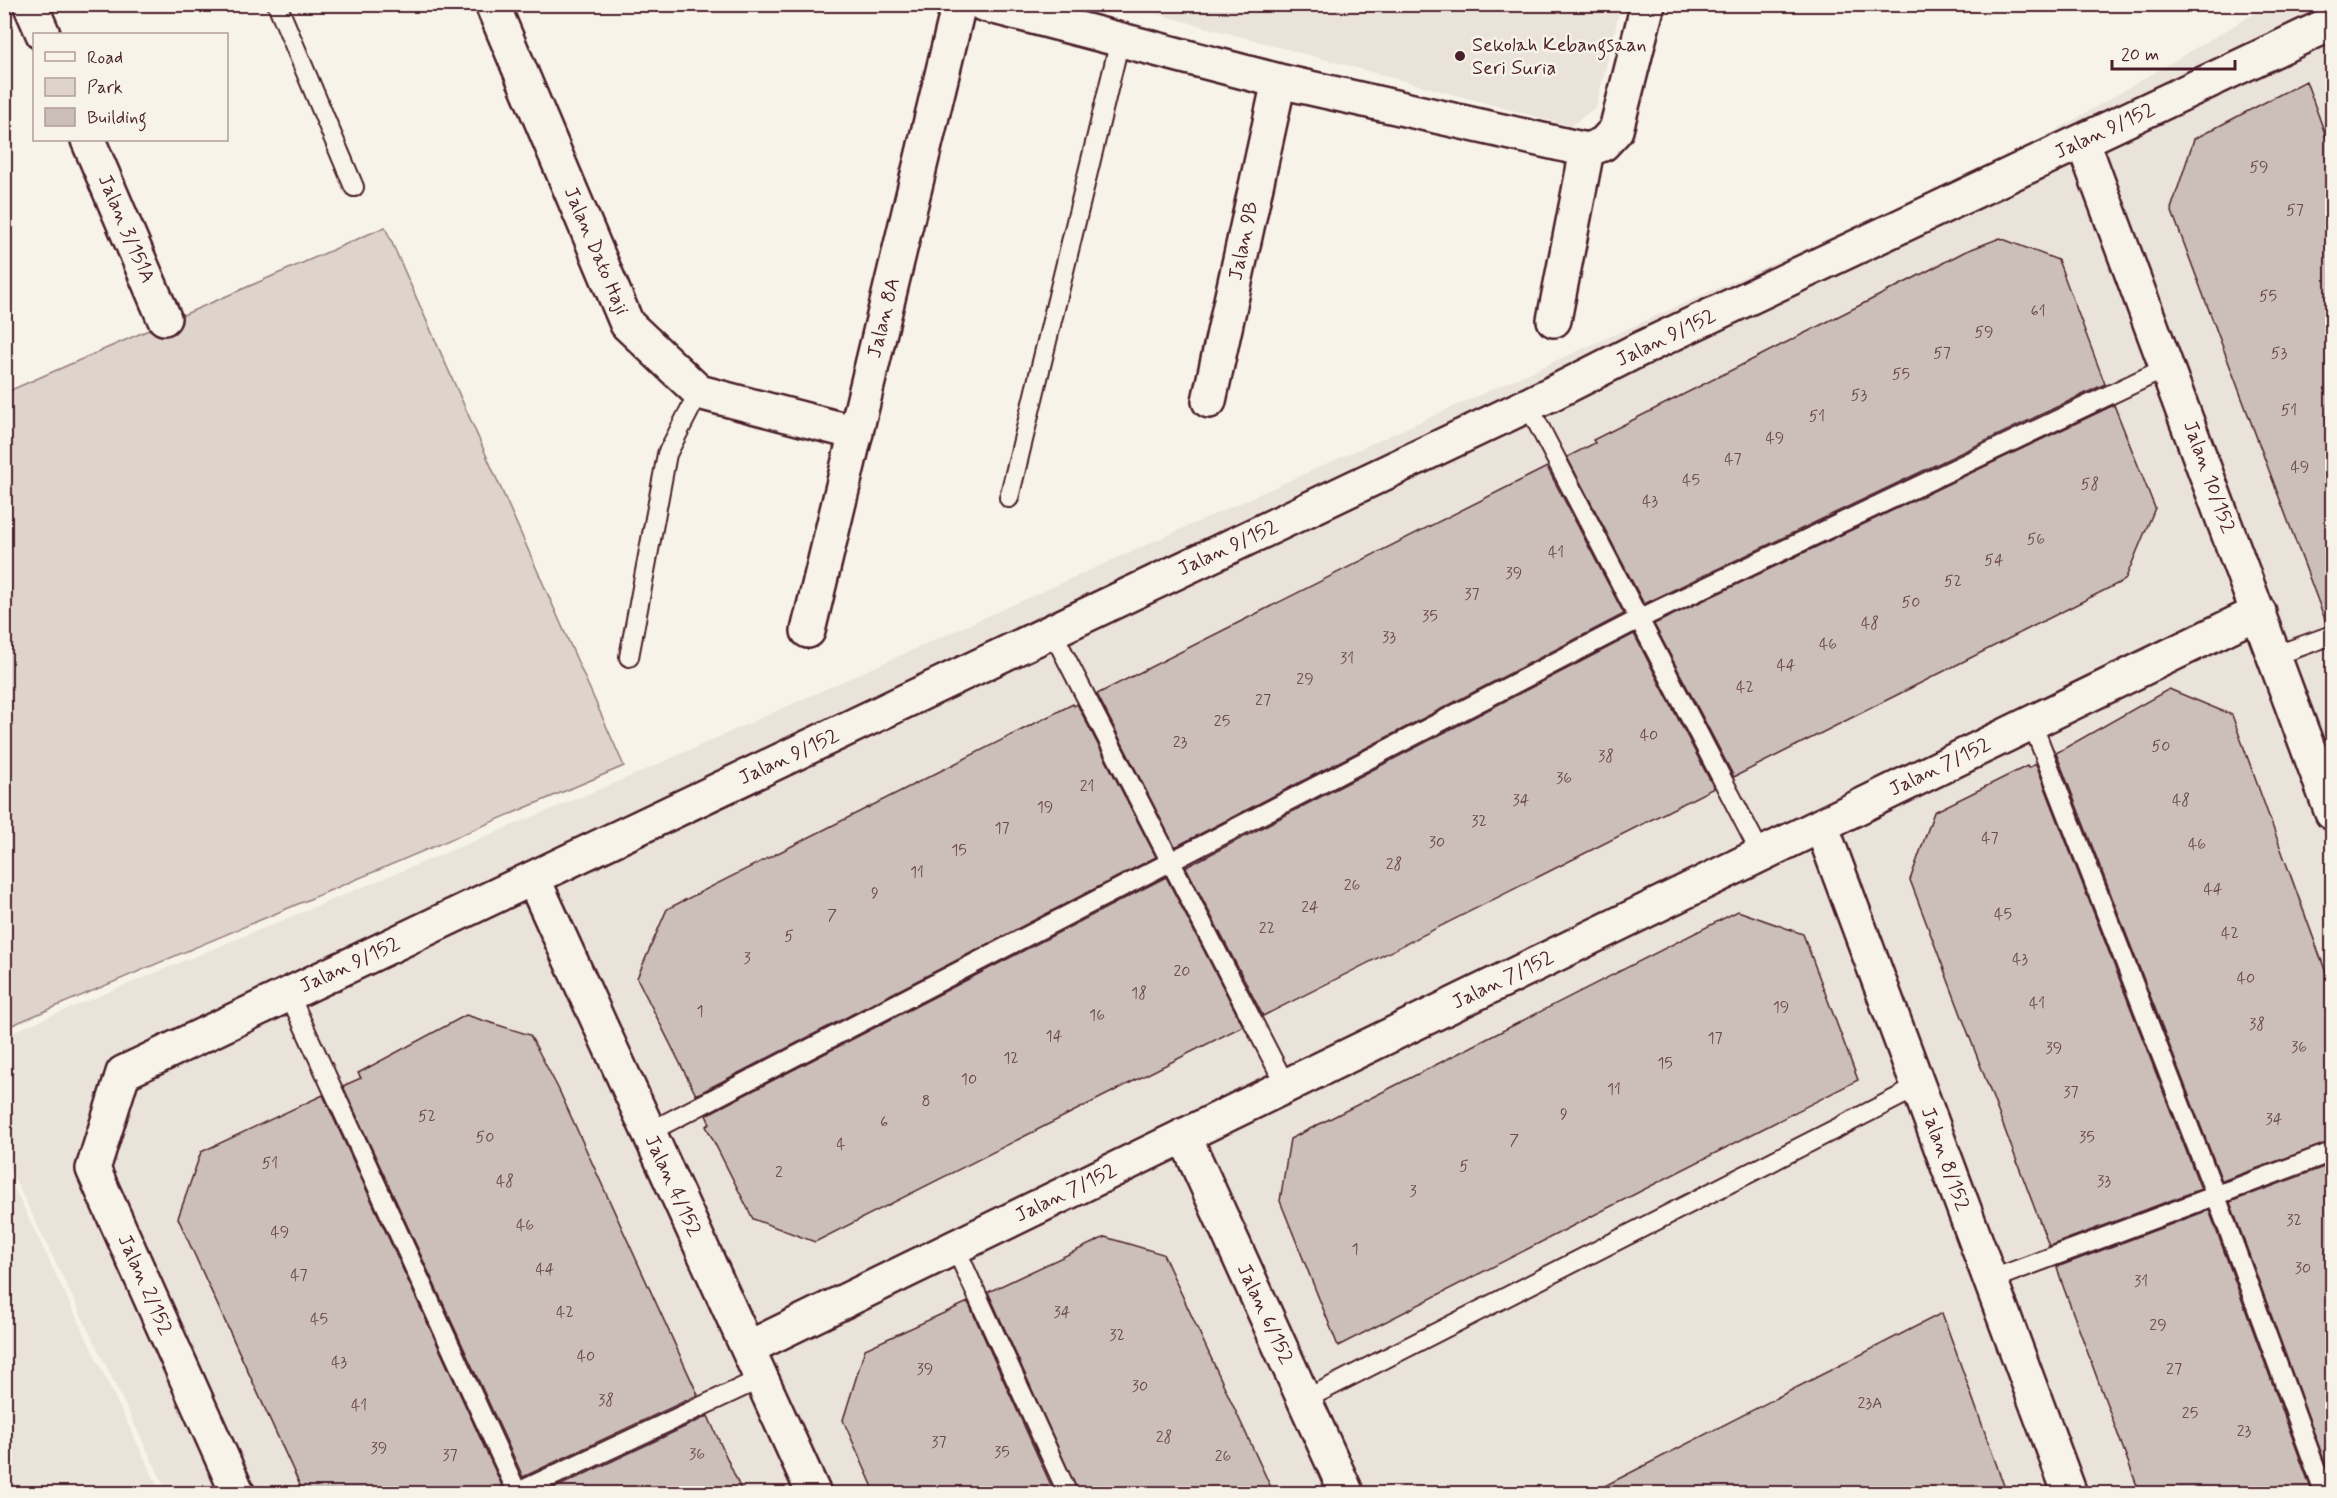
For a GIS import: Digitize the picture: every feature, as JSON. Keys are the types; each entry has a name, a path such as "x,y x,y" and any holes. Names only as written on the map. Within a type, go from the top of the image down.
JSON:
{"street":[{"path":"30,4 43,33"},
{"name":"Jalan Dato Haji","path":"492,4 627,324 699,392 856,433"},
{"name":"Jalan 8A","path":"808,631 959,4"},
{"path":"983,4 1279,81 1587,150 1603,144 1616,130 1648,4"},
{"name":"Jalan 9/152","path":"123,1073 1528,405 1638,350 2083,142 2330,31"},
{"name":"Jalan 9B","path":"1209,400 1279,81"},
{"name":"Jalan 3/151A","path":"88,141 164,318"},
{"name":"Jalan 10/152","path":"2083,142 2332,813"},
{"path":"1554,320 1587,150"},
{"name":"Jalan 7/152","path":"748,1348 2259,612"},
{"name":"Jalan 8/152","path":"1821,825 2070,1494"},
{"name":"Jalan 4/152","path":"532,878 814,1494"},
{"name":"Jalan 2/152","path":"123,1073 93,1169 238,1494"},
{"name":"Jalan 6/152","path":"1184,1136 1347,1494"}],"lane":[{"path":"277,4 354,187"},
{"path":"1010,498 1120,40"},
{"path":"649,1132 1639,619 2168,367"},
{"path":"629,657 667,454 699,392"},
{"path":"1528,405 1761,854"},
{"path":"1052,632 1286,1086"},
{"path":"2274,656 2332,635"},
{"path":"2032,723 2216,1196 2325,1494"},
{"path":"289,994 516,1493 762,1378"},
{"path":"1305,1400 1918,1087"},
{"path":"1990,1280 2332,1152"},
{"path":"955,1247 1068,1494"}],"shaded area":[{"name":"Sekolah Kebangsaan Seri Suria","path":"1124,5 1621,5 1596,107 1570,126"},
{"path":"2269,5 2332,5 2332,1493 168,1493 5,1159 5,1035 634,775 2014,155"},
{"path":"5,1169 161,1493 5,1493"}],"green space":[{"path":"385,227 624,766 5,1028 4,393"}],"building":[{"path":"2306,81 2332,153 2332,624 2327,625 2171,209 2194,139"},
{"path":"2000,238 2058,260 2105,384 1644,604 1567,457 1595,443 1593,440 1964,252"},
{"path":"2114,405 2155,508 2125,580 1734,777 1654,624"},
{"path":"1547,467 1624,614 1175,847 1097,694"},
{"path":"1634,634 1714,788 1263,1016 1186,867"},
{"path":"2169,689 2232,715 2332,989 2332,1141 2222,1181 2056,753"},
{"path":"1073,704 1074,706 1077,704 1156,857 696,1095 637,978 667,909"},
{"path":"2036,764 2201,1189 2049,1246 1910,880 1934,812 2027,766 2028,768"},
{"path":"1166,877 1243,1026 815,1242 753,1219 706,1126 710,1124 706,1115"},
{"path":"1738,911 1803,934 1858,1080 1338,1346 1280,1201 1290,1139"},
{"path":"466,1015 530,1035 558,1088 698,1395 523,1477 343,1086 361,1078 358,1073"},
{"path":"323,1095 504,1490 503,1494 304,1494 191,1247 178,1218 201,1152"},
{"path":"2332,1164 2332,1482 2230,1202"},
{"path":"2209,1210 2313,1494 2140,1494 2063,1286 2057,1267"},
{"path":"1105,1237 1163,1254 1274,1494 1079,1494 988,1292"},
{"path":"968,1302 1055,1494 876,1494 843,1420 865,1349"},
{"path":"1942,1313 2007,1494 1589,1494"},
{"path":"708,1416 743,1494 542,1494"}],"place":[{"name":"Sekolah Kebangsaan Seri Suria","path":"1460,56"}]}
